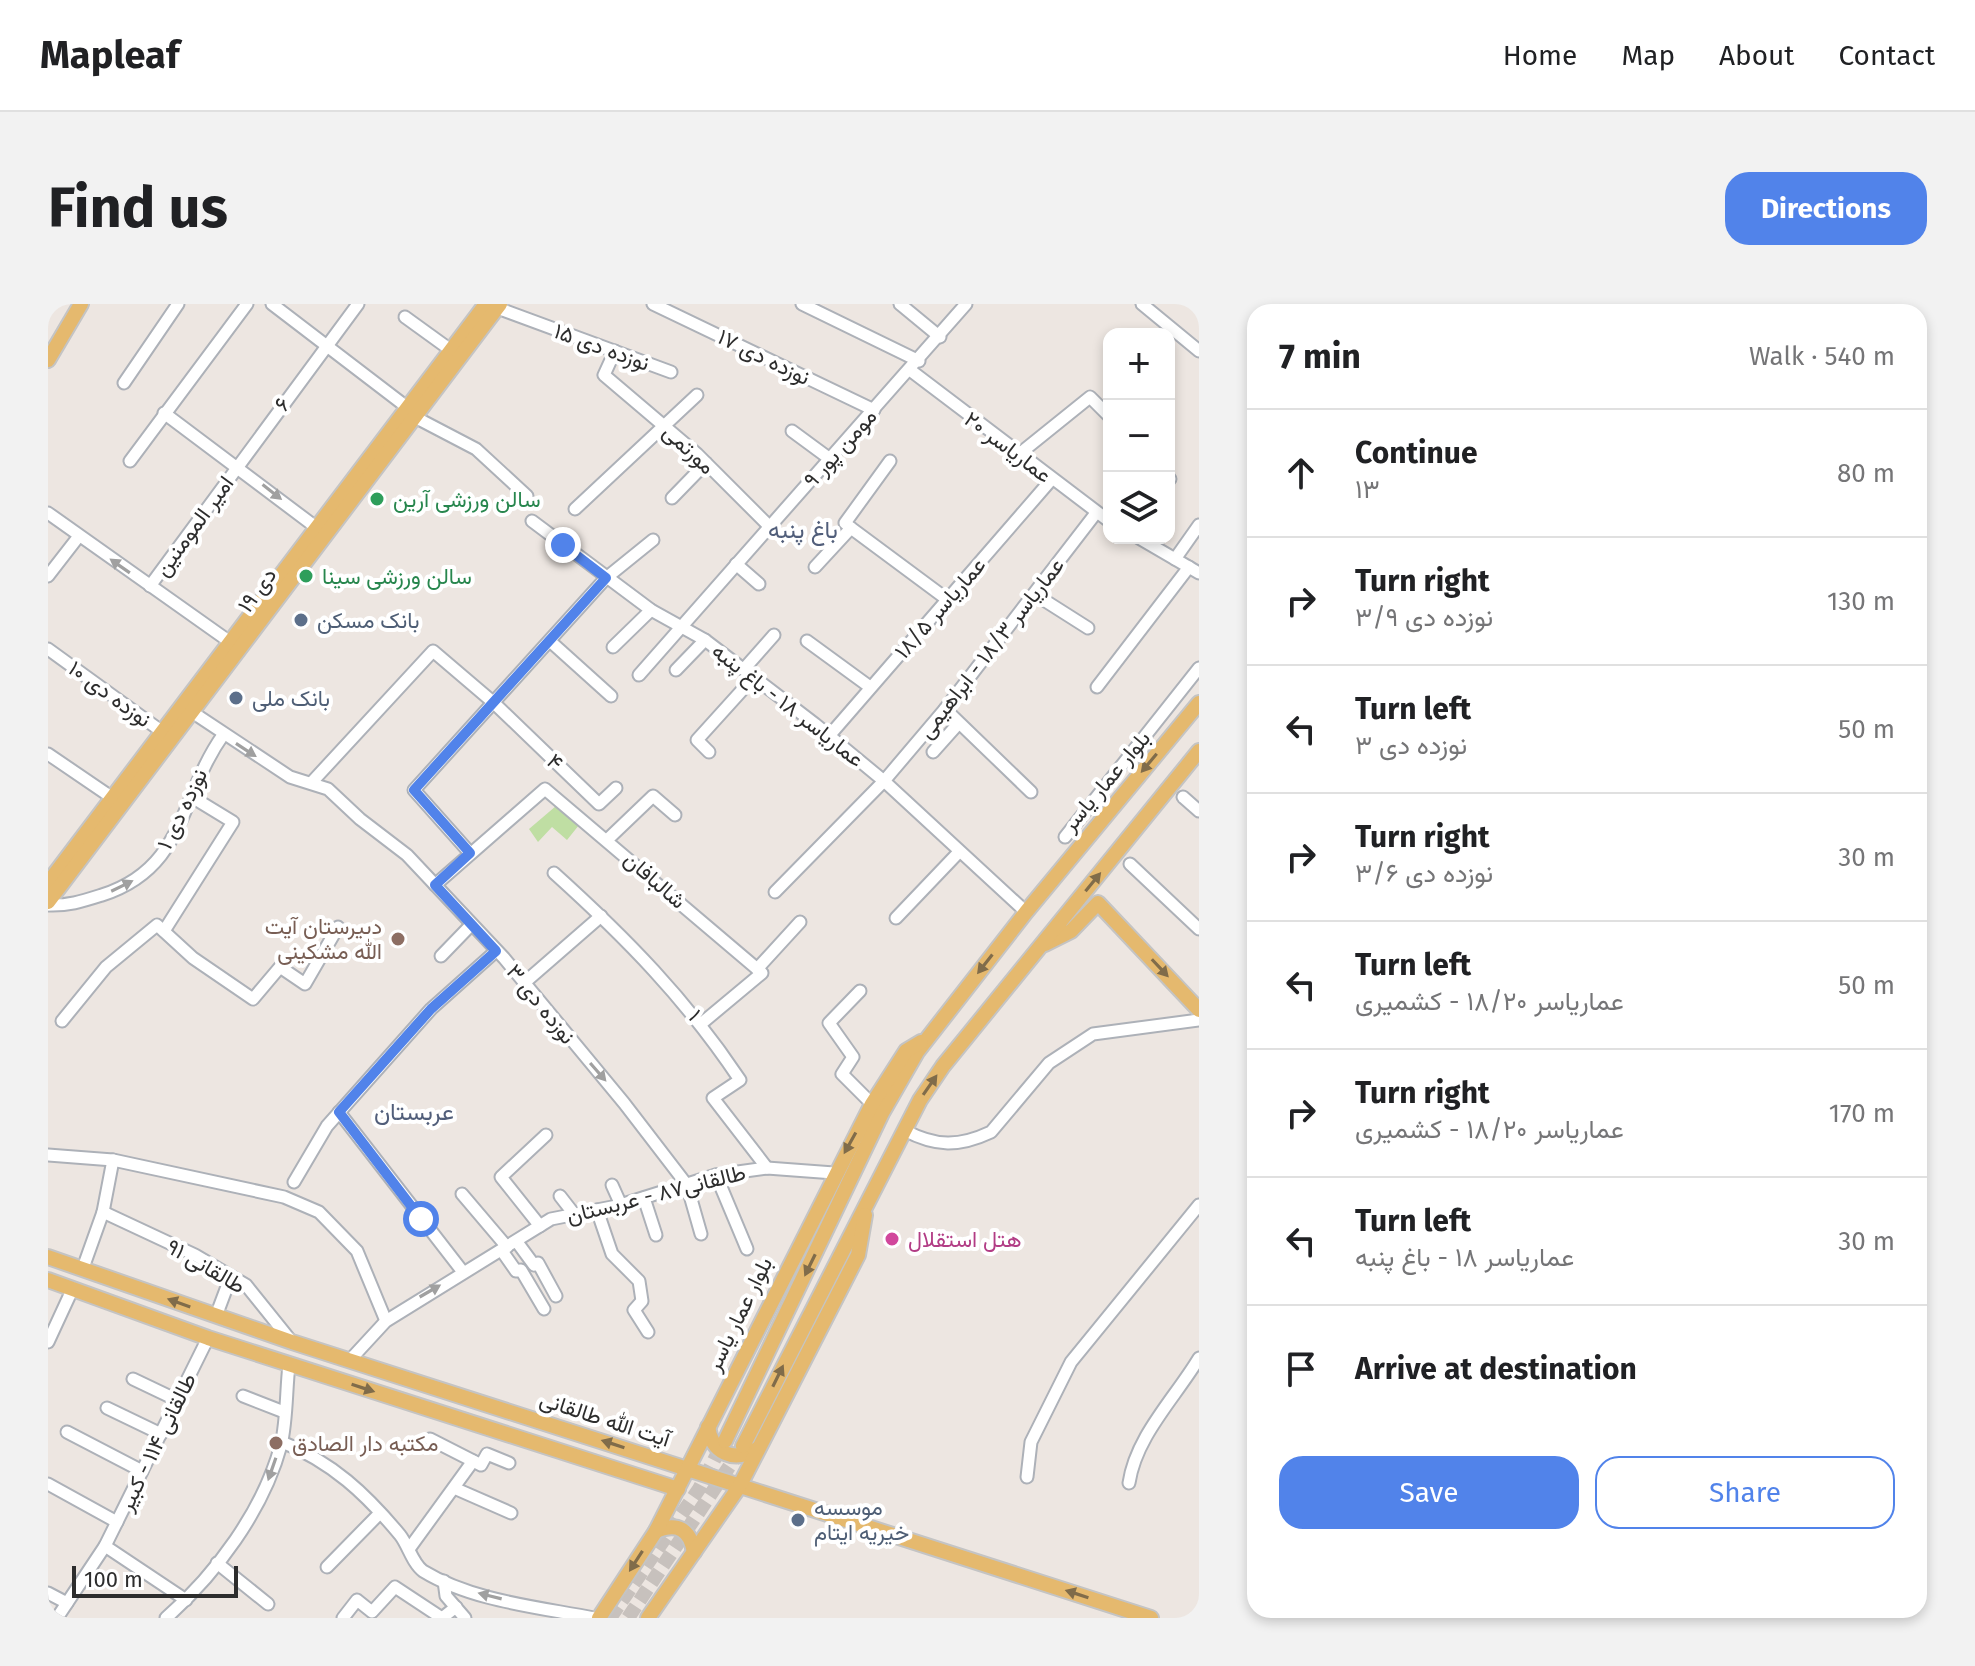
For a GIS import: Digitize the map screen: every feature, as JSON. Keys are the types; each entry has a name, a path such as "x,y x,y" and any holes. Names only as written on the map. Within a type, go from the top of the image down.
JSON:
{"main road":[{"path":"48,360 81,304"},
{"name":"۱۹ دی","path":"48,883 117,801 409,413 452,351 493,305"},
{"name":"۱۹ دی","path":"235,646 317,528 493,305"},
{"name":"بلوار عمار یاسر","path":"725,1441 882,1113 928,1037 1026,912 1199,703"},
{"path":"743,1446 904,1130 943,1066 1199,751"},
{"name":"۱۹ دی","path":"48,904 117,801"},
{"path":"1041,945 1071,931 1098,903 1199,1010"},
{"name":"بلوار عمار یاسر","path":"596,1618 656,1531 834,1173 872,1104 906,1051 928,1037"},
{"path":"648,1618 739,1487 858,1255 867,1203"},
{"name":"آیت الله طالقانی","path":"48,1257 292,1342 1151,1618"},
{"name":"آیت الله طالقانی","path":"48,1280 289,1365 678,1489"},
{"path":"708,1427 710,1441 724,1453 743,1455 760,1446"},
{"path":"752,1462 764,1494"},
{"path":"656,1531 668,1526 682,1529 691,1538 694,1552"}],"street":[{"path":"124,383 178,304"},
{"path":"130,461 247,304"},
{"path":"272,304 327,344 409,413 476,449 527,496"},
{"name":"۶","path":"237,465 358,304"},
{"name":"نوزده دی ۱۷","path":"653,304 874,410"},
{"path":"802,304 820,308 919,361"},
{"path":"900,304 940,337"},
{"name":"مومن پور ۹","path":"639,675 919,361 966,304"},
{"path":"1142,304 1199,351"},
{"name":"نوزده دی ۱۵","path":"493,305 671,372"},
{"path":"405,317 452,351"},
{"name":"مورتمی","path":"615,351 604,375 706,463 769,526"},
{"name":"عماریاسر ۲۰","path":"910,370 1103,517"},
{"path":"575,509 697,395"},
{"path":"1018,455 1090,397 1103,410"},
{"path":"164,413 317,528"},
{"path":"792,431 830,459"},
{"path":"890,461 845,523 948,600"},
{"path":"672,498 706,463"},
{"name":"امیر المومنین","path":"150,586 237,465"},
{"name":"عماریاسر ۱۸/۵","path":"829,736 1051,480"},
{"path":"48,513 235,646"},
{"name":"عماریاسر ۱۸/۳ - ابراهیمی","path":"775,892 884,781 945,709 1036,595 1096,513"},
{"name":"عماریاسر ۱۸ - باغ پنبه","path":"532,521 651,610 705,640 829,736 884,781 1026,912"},
{"path":"1175,559 1199,525"},
{"path":"815,567 851,528"},
{"path":"48,576 79,536"},
{"path":"435,885 470,853 414,790 606,578 653,540"},
{"path":"1097,687 1194,570 1149,544"},
{"path":"736,564 759,584"},
{"path":"1036,595 1088,628"},
{"path":"613,647 651,610"},
{"path":"709,752 697,740 774,635"},
{"path":"676,670 705,640"},
{"path":"807,641 870,687"},
{"path":"551,642 611,696"},
{"name":"نوزده دی ۱۰","path":"48,649 167,736"},
{"path":"312,782 433,651 494,703"},
{"path":"1065,837 1199,668"},
{"name":"۴","path":"494,703 599,804 616,788"},
{"name":"نوزده دی ۳","path":"187,709 290,777 328,789 360,819 407,855 524,983 624,1103 687,1185"},
{"path":"945,709 1031,792"},
{"path":"933,752 958,724"},
{"name":"نوزده دی ۱","path":"48,904 68,906 115,891 149,872 172,839 204,763 223,735"},
{"path":"48,754 117,801"},
{"name":"شالبافان","path":"470,853 545,789 760,971"},
{"path":"607,840 653,796 675,815"},
{"path":"62,1021 106,967 161,928 233,822 192,797"},
{"path":"1183,797 1199,811"},
{"path":"896,918 959,852"},
{"path":"1130,864 1199,929"},
{"name":"۱","path":"554,873 660,975 702,1023 740,1080 713,1098 767,1168"},
{"path":"524,983 601,916"},
{"path":"702,1023 760,971 800,922"},
{"path":"441,956 471,925"},
{"path":"161,928 193,958 253,999 280,967 305,984 338,927"},
{"path":"294,1182 327,1126 339,1112 431,1009 496,951"},
{"path":"860,991 829,1023 853,1057 842,1074 872,1104"},
{"path":"904,1130 934,1144 982,1136 991,1132 1049,1063 1093,1034 1199,1020"},
{"path":"339,1112 463,1272"},
{"path":"540,1226 501,1177 546,1135"},
{"path":"48,1155 113,1160 284,1197 319,1212 357,1251 386,1321"},
{"path":"83,1268 103,1212 113,1160"},
{"name":"طالقانی۸۷ - عربستان","path":"350,1360 386,1321 551,1219 621,1205 716,1175 767,1168 834,1173"},
{"path":"716,1175 747,1249"},
{"path":"612,1185 621,1205"},
{"path":"687,1185 701,1234"},
{"path":"462,1194 509,1247 534,1265 538,1263 556,1296"},
{"path":"560,1196 574,1214"},
{"path":"644,1198 656,1235"},
{"path":"1027,1477 1031,1442 1071,1362 1199,1205"},
{"path":"597,1210 612,1254 639,1281 642,1301 634,1310 648,1332"},
{"name":"طالقانی ۹۱","path":"103,1212 246,1285 292,1342"},
{"path":"509,1247 516,1271 521,1270 544,1309"},
{"path":"216,1316 231,1276"},
{"path":"48,1342 73,1288"},
{"name":"طالقانی ۱۱۴ - کبیر","path":"57,1618 105,1546 208,1338"},
{"path":"1129,1483 1132,1464 1144,1440 1199,1358"},
{"path":"166,1618 186,1600 217,1563 268,1482 282,1442 289,1365"},
{"path":"133,1379 177,1400"},
{"path":"243,1396 284,1412"},
{"path":"107,1408 161,1434"},
{"path":"67,1432 142,1471"},
{"path":"430,1439 481,1465 487,1454 509,1463"},
{"path":"282,1442 334,1469 380,1513 409,1549 419,1569 484,1595 596,1618"},
{"path":"409,1549 473,1461"},
{"path":"48,1484 117,1522"},
{"path":"454,1488 511,1513"},
{"path":"327,1567 380,1513"},
{"path":"105,1546 186,1600"},
{"path":"217,1563 268,1604"},
{"path":"444,1581 446,1596 465,1618"},
{"path":"343,1618 357,1600 372,1612 395,1587 442,1618 456,1607"},
{"path":"48,1593 67,1603"}],"green space":[{"path":"556,806 579,825 567,840 552,827 538,842 529,829"}],"tunnel":[{"path":"610,1618 699,1489 724,1441"},
{"path":"628,1618 743,1446"}],"place":[{"name":"سالن ورزشی آرین","path":"377,499"},
{"name":"سالن ورزشی سینا","path":"306,576"},
{"name":"بانک مسکن","path":"301,620"},
{"name":"بانک ملی","path":"236,698"},
{"name":"دبیرستان آیت الله مشکینی","path":"398,939"},
{"name":"هتل استقلال","path":"892,1239"},
{"name":"مکتبه دار الصادق","path":"276,1443"},
{"name":"موسسه خیریه ایتام","path":"798,1520"}],"district":[{"name":"باغ پنبه","path":"803,530"},
{"name":"عربستان","path":"414,1112"}],"route":[{"path":"421,1219 339,1112 392,1057 431,1009 496,951 435,885 470,853 414,790 606,578 563,545"}]}
